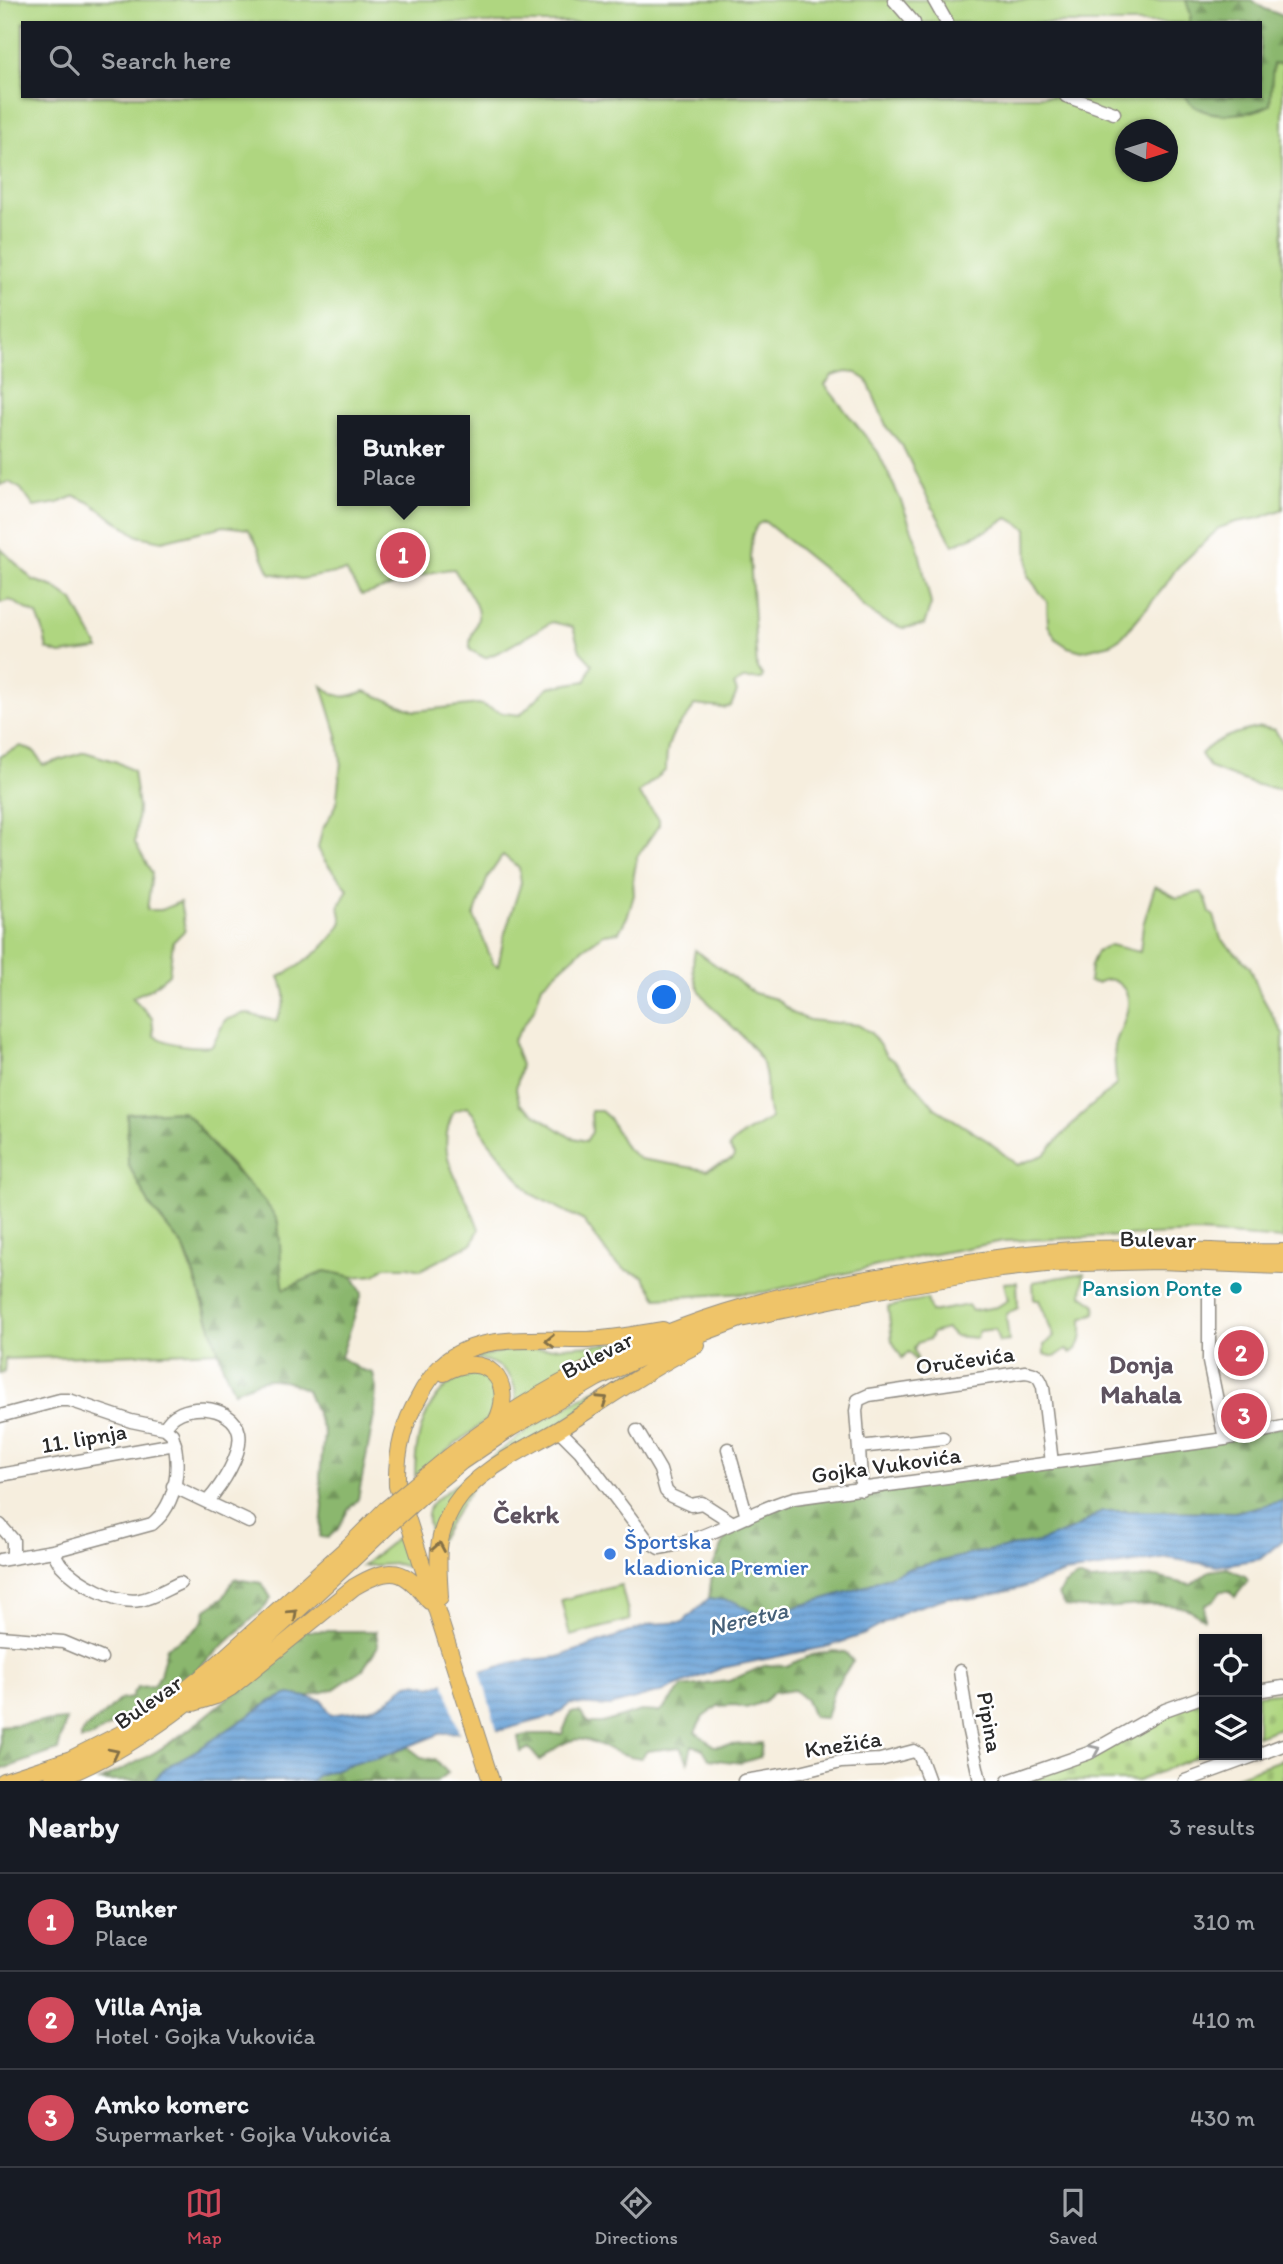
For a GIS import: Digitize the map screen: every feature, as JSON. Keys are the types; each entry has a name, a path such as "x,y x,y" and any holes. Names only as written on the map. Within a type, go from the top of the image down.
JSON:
{"main road":[{"path":"430,1481 496,1422 583,1373 691,1325 748,1306 865,1280 1044,1253 1127,1249 1283,1252"},
{"name":"Bulevar","path":"52,1781 124,1748 188,1704 283,1624 388,1516 430,1481 511,1427 597,1378 660,1349 740,1319 786,1308 1001,1269 1046,1264 1146,1261 1283,1266"},
{"path":"439,1614 437,1553 440,1536 456,1503 480,1478 662,1363 786,1308"},
{"path":"491,1781 397,1486 396,1468 406,1424 420,1394 442,1364 480,1345 592,1340 691,1325"},
{"path":"430,1381 462,1363 487,1368 503,1388 503,1409 496,1422"},
{"path":"4,1781 71,1759 146,1721 212,1669 348,1547 388,1516"},
{"path":"188,1704 204,1701 230,1688 354,1587 370,1578 390,1573 408,1576 439,1614"}],"street":[{"path":"894,0 912,21"},
{"path":"934,0 946,21"},
{"path":"1072,98 1114,113"},
{"path":"1209,1293 1209,1362 1225,1439"},
{"name":"Oručevića","path":"862,1490 856,1406 862,1397 1032,1373 1040,1378 1043,1387 1052,1463"},
{"name":"11. lipnja","path":"0,1416 69,1400 131,1421 165,1427"},
{"path":"0,1525 13,1539 6,1559 53,1551 152,1524 163,1515 171,1500 177,1461 172,1433 165,1427 168,1420 178,1412 196,1407 226,1416 235,1423 240,1435 223,1482 208,1502"},
{"name":"Gojka Vukovića","path":"558,1429 580,1451 653,1546 659,1548 682,1545 767,1506 794,1498 1225,1439 1283,1427"},
{"path":"637,1431 660,1470 666,1491 671,1496 691,1505 702,1503 733,1523"},
{"path":"859,1447 943,1438"},
{"name":"11. lipnja","path":"0,1475 175,1444"},
{"path":"728,1449 747,1517"},
{"path":"173,1486 248,1522"},
{"path":"53,1551 61,1565 74,1575 96,1589 125,1600 140,1600 180,1583"},
{"path":"0,1637 63,1642 101,1658"},
{"name":"Pipina","path":"960,1671 980,1781"},
{"path":"1262,1690 1283,1687"},
{"path":"1008,1781 1089,1753 1165,1710 1201,1697"},
{"path":"1262,1753 1283,1745"},
{"name":"Knežića","path":"744,1781 841,1762 880,1760 914,1751 919,1754 929,1781"},
{"path":"1185,1781 1242,1760"}],"green space":[{"path":"0,0 1186,0 1191,15 1190,21 21,21 21,98 1213,98 1224,113 1253,111 1269,105 1273,63 1283,63 1283,509 1219,528 1176,569 1123,636 1111,644 1082,651 1068,647 1056,639 1048,625 1047,602 1028,576 1027,529 1008,518 953,545 902,445 887,428 867,380 856,373 846,372 832,376 825,385 878,452 917,543 931,604 924,625 903,628 884,621 864,608 847,588 764,521 757,525 752,536 750,557 757,668 763,676 761,679 743,679 734,685 737,692 731,706 723,708 694,705 677,728 669,745 666,770 638,793 659,819 659,825 637,857 633,880 634,895 628,915 619,932 604,934 581,950 542,985 535,1008 513,1041 521,1065 516,1089 520,1104 570,1137 586,1141 592,1132 591,1111 601,1111 609,1118 626,1148 640,1159 706,1170 733,1159 734,1155 729,1147 733,1142 771,1118 767,1105 765,1072 754,1050 705,999 697,985 693,969 695,950 754,993 776,999 794,1014 809,1020 858,1025 871,1033 887,1056 895,1061 935,1108 988,1141 1017,1165 1044,1155 1080,1116 1116,1085 1115,1045 1127,1013 1128,996 1118,983 1112,980 1089,982 1091,965 1097,951 1110,945 1140,952 1143,925 1155,886 1177,898 1201,892 1214,916 1221,939 1250,967 1260,993 1283,1034 1283,1239 1198,1233 1004,1241 908,1259 765,1292 657,1298 643,1276 626,1270 612,1260 584,1221 531,1194 486,1138 475,1116 467,1107 454,1111 446,1143 453,1172 479,1229 473,1243 420,1270 385,1267 375,1275 353,1277 325,1271 284,1290 279,1268 278,1221 256,1193 182,1111 127,1114 128,1164 150,1206 184,1248 219,1351 5,1359 4,1373 0,1374 0,756 21,746 35,752 43,765 85,752 117,762 133,771 138,808 135,843 152,873 147,910 161,910 180,902 185,930 173,942 169,974 151,989 132,997 152,1018 154,1036 182,1045 212,1046 225,1020 245,1013 276,1021 285,999 279,977 315,954 342,922 339,907 348,889 324,860 318,848 322,830 336,806 341,761 337,735 322,686 342,696 365,691 415,711 479,704 503,713 520,715 549,687 586,681 592,664 580,651 573,627 552,622 485,658 470,650 478,612 454,569 430,573 361,595 346,571 301,579 270,573 248,529 224,526 162,541 138,536 89,502 75,496 58,503 34,507 21,489 9,482 0,485","holes":["503,855 519,868 521,883 504,936 498,966 493,963 474,916 488,877"]},
{"path":"1186,0 1251,0 1283,16 1283,63 1273,64 1270,105 1244,113 1223,114 1195,107 1186,98 1262,98 1262,21 1190,21 1191,15"},
{"path":"0,548 33,580 54,587 73,601 99,649 60,654 47,649 37,615 10,600 0,603"},
{"path":"1261,727 1275,730 1283,744 1283,790 1253,784 1210,768 1201,754 1221,739"},
{"path":"182,1111 275,1216 284,1289 325,1271 353,1277 362,1293 341,1357 359,1369 373,1373 376,1389 374,1416 358,1499 348,1510 338,1529 328,1538 320,1537 323,1506 320,1477 324,1432 307,1390 270,1379 254,1382 234,1392 184,1248 150,1206 128,1164 127,1114"},
{"path":"1084,1273 1082,1295 1096,1305 1095,1313 1082,1319 1081,1338 1075,1350 1071,1353 1066,1349 1055,1357 1044,1354 1044,1345 1054,1337 1039,1300 1034,1300 1033,1282"},
{"path":"1017,1282 1018,1308 1006,1314 1009,1341 999,1342 995,1329 979,1331 977,1338 954,1336 947,1329 932,1333 930,1339 917,1343 914,1349 915,1360 909,1352 902,1358 892,1341 888,1307 927,1299 931,1312 968,1305 972,1311 997,1307 1008,1300 1004,1283"},
{"path":"635,1342 515,1407 515,1387 507,1373 493,1364 475,1358 504,1351"},
{"path":"657,1360 479,1476 435,1547 428,1517 434,1501 533,1426 590,1393"},
{"path":"478,1373 493,1378 498,1411 415,1476 418,1443 428,1411 447,1386"},
{"path":"1283,1427 1283,1501 1235,1512 1102,1511 1074,1529 1039,1542 907,1569 858,1589 761,1617 735,1602 709,1598 713,1566 733,1523 767,1506"},
{"path":"406,1531 418,1570 397,1564 362,1566"},
{"path":"1227,1568 1245,1576 1248,1581 1235,1597 1229,1591 1221,1591 1214,1601 1205,1604 1204,1619 1188,1609 1170,1606 1066,1606 1058,1595 1063,1586 1077,1577 1090,1581 1156,1577 1191,1585 1209,1571"},
{"path":"234,1579 262,1583 271,1598 265,1607 181,1684 90,1738 81,1740 86,1728 119,1700 132,1698 138,1687 154,1686 160,1675 167,1647 202,1622 206,1609 224,1597"},
{"path":"621,1585 630,1620 570,1636 561,1600"},
{"path":"302,1631 376,1631 378,1646 363,1669 334,1689 306,1697 289,1694 271,1701 199,1749 168,1766 153,1781 100,1781 157,1751 195,1725"},
{"path":"845,1652 853,1661 834,1689 826,1718 813,1717 806,1700 794,1690 773,1693 763,1702 746,1708 736,1705 718,1706 703,1717 695,1732 714,1746 762,1743 760,1757 741,1763 709,1759 703,1749 692,1745 688,1762 680,1747 647,1751 641,1758 580,1739 556,1748 540,1761 529,1748 521,1752 518,1737 562,1734 571,1712 580,1712 589,1723 602,1723 641,1711 658,1712 682,1687 729,1681 766,1665 786,1666 812,1655"},
{"path":"1283,1692 1283,1727 1262,1734 1262,1697 1262,1694"},
{"path":"1199,1701 1199,1756 1138,1781 1017,1781"},
{"path":"66,1720 58,1750 0,1770 0,1726"},
{"path":"408,1747 421,1757 435,1760 448,1773 436,1781 311,1781 316,1776 365,1759 377,1759"},
{"path":"1283,1759 1283,1781 1223,1781"}],"water":[{"name":"Neretva","path":"1283,1501 1283,1540 1260,1559 1217,1566 1168,1558 1065,1573 1021,1588 974,1599 949,1597 908,1610 865,1634 830,1646 722,1668 664,1691 610,1706 570,1704 554,1716 502,1730 442,1733 376,1759 365,1759 316,1776 311,1781 153,1781 168,1766 199,1749 271,1701 289,1694 322,1700 331,1715 364,1710 382,1704 407,1684 431,1687 515,1662 558,1657 652,1624 683,1622 709,1598 735,1602 761,1617 858,1589 907,1569 1039,1542 1074,1529 1102,1511 1235,1512"}],"pier":[{"path":"480,1670 498,1734 460,1736 444,1680"}],"place":[{"name":"Bunker","path":"403,555"},
{"name":"Pansion Ponte","path":"1236,1288"},
{"name":"Villa Anja","path":"1241,1353"},
{"name":"Amko komerc","path":"1244,1416"},
{"name":"Športska kladionica Premier","path":"610,1554"}],"district":[{"name":"Donja Mahala","path":"1141,1379"},
{"name":"Čekrk","path":"526,1514"}]}
